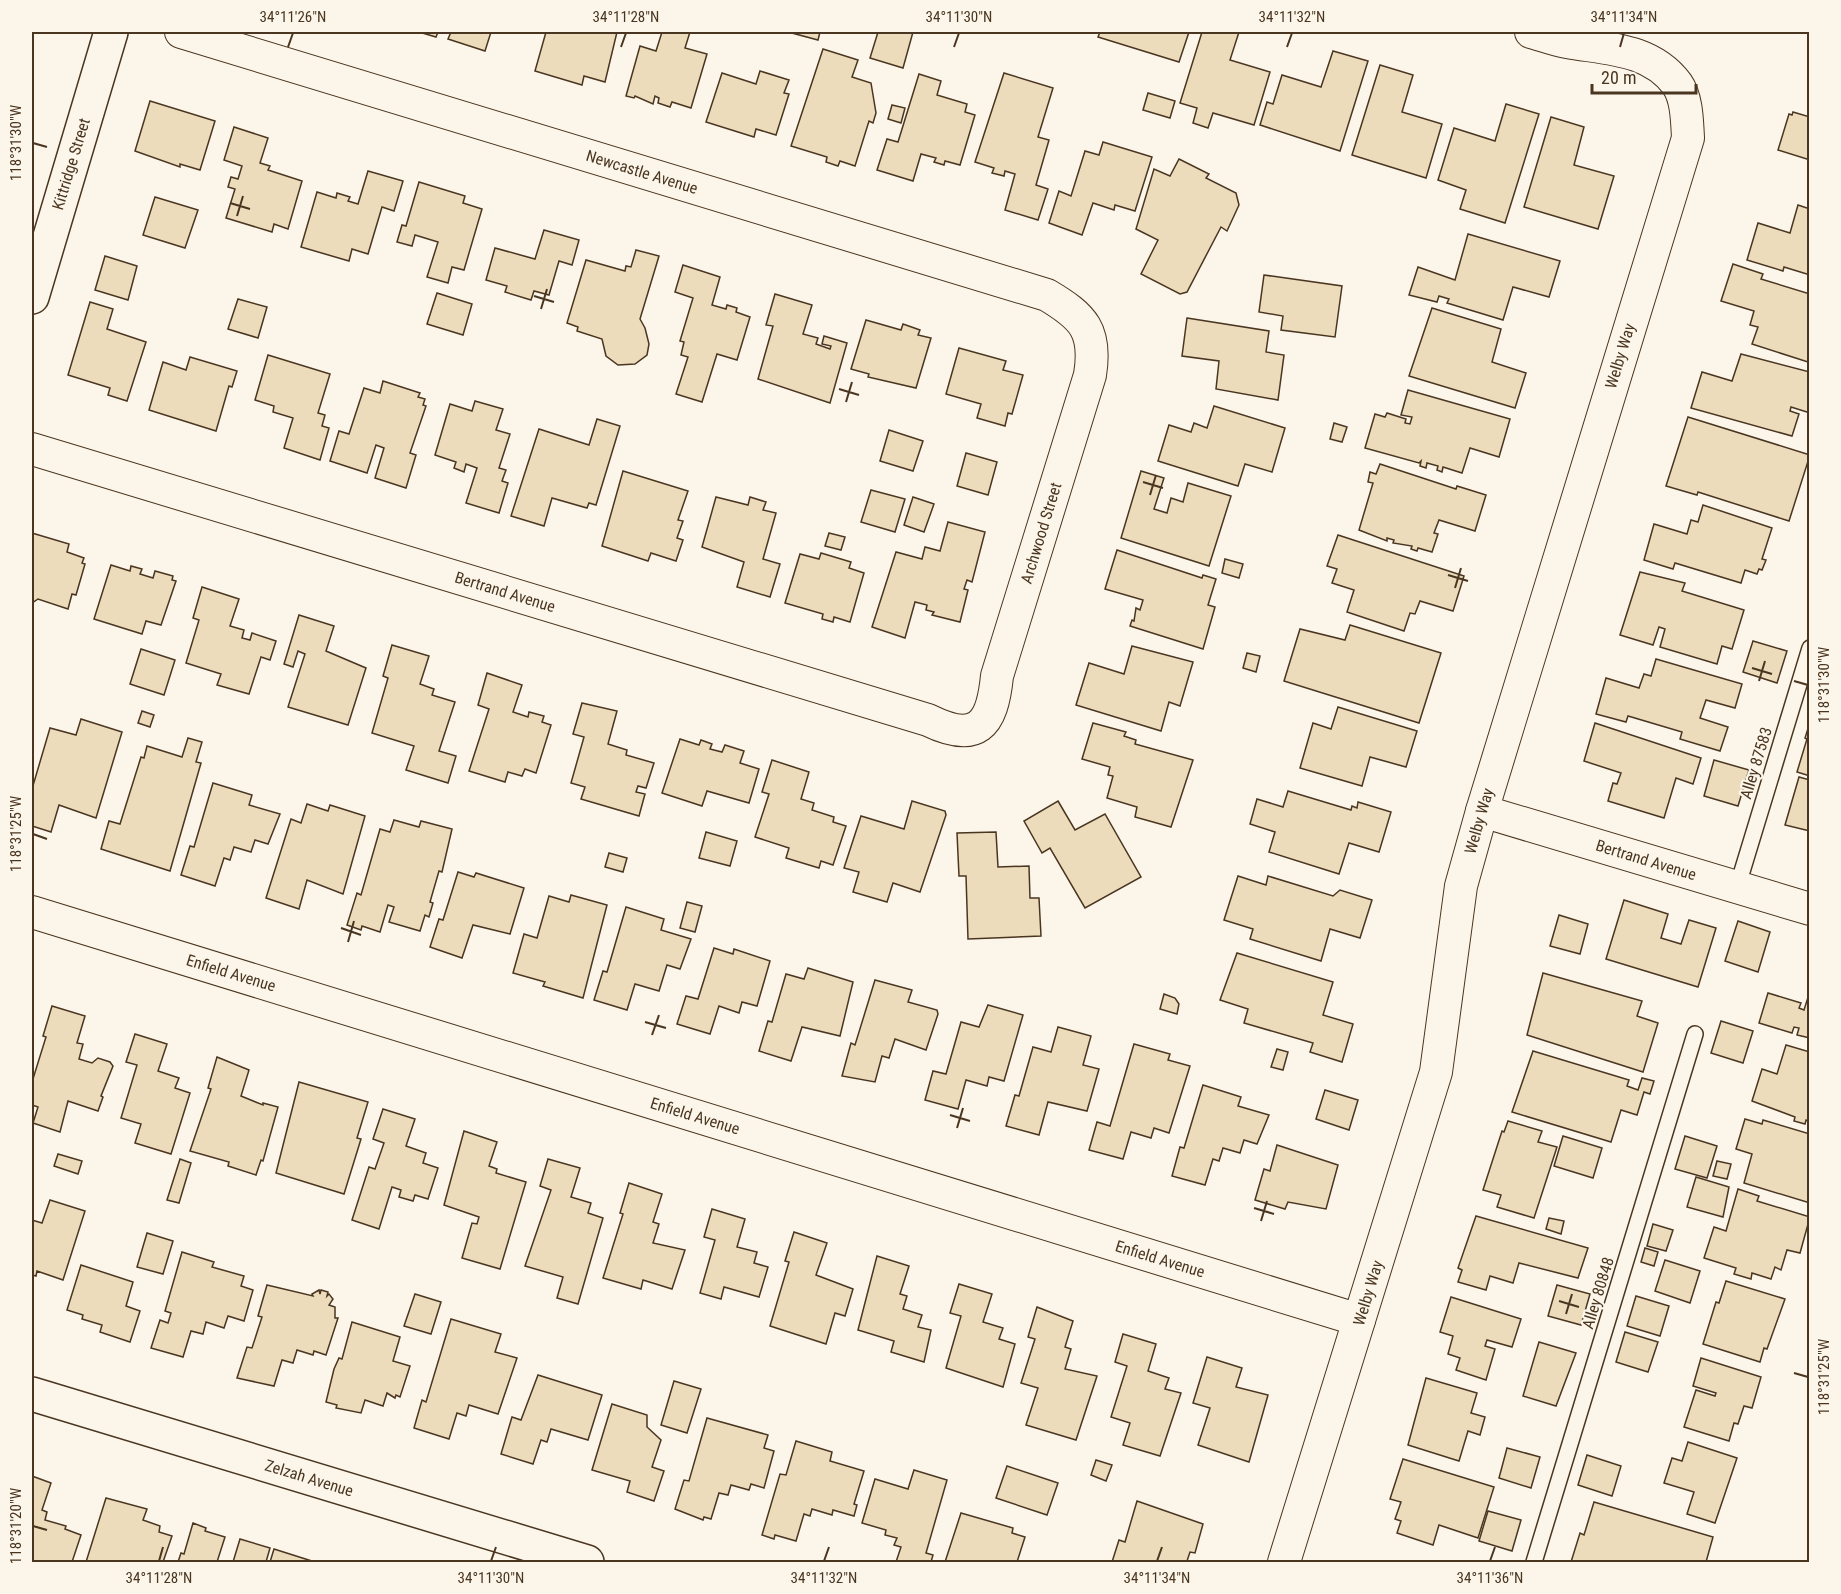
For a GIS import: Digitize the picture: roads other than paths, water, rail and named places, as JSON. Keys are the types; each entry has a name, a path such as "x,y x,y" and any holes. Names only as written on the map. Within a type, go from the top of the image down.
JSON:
{"street":[{"name":"Kittridge Street","path":"32,297 111,32"},
{"name":"Newcastle Avenue","path":"181,32 1047,295 1070,309 1090,333"},
{"name":"Welby Way","path":"1284,1563 1436,1072 1461,886 1482,811 1688,138 1687,114 1678,85 1658,65 1629,52 1567,42 1531,32"},
{"name":"Archwood Street","path":"979,729 988,718 992,708 997,676 1085,394 1093,356 1090,333"},
{"name":"Bertrand Avenue","path":"32,449 928,720 953,730 968,732 979,729"},
{"name":"Bertrand Avenue","path":"1482,811 1809,909"},
{"name":"Enfield Avenue","path":"32,912 1359,1320"},
{"name":"Zelzah Avenue","path":"32,1394 587,1563"}],"lane":[{"name":"Alley 87583","path":"1737,888 1809,648"},
{"name":"Alley 80848","path":"1534,1563 1695,1034"}]}
